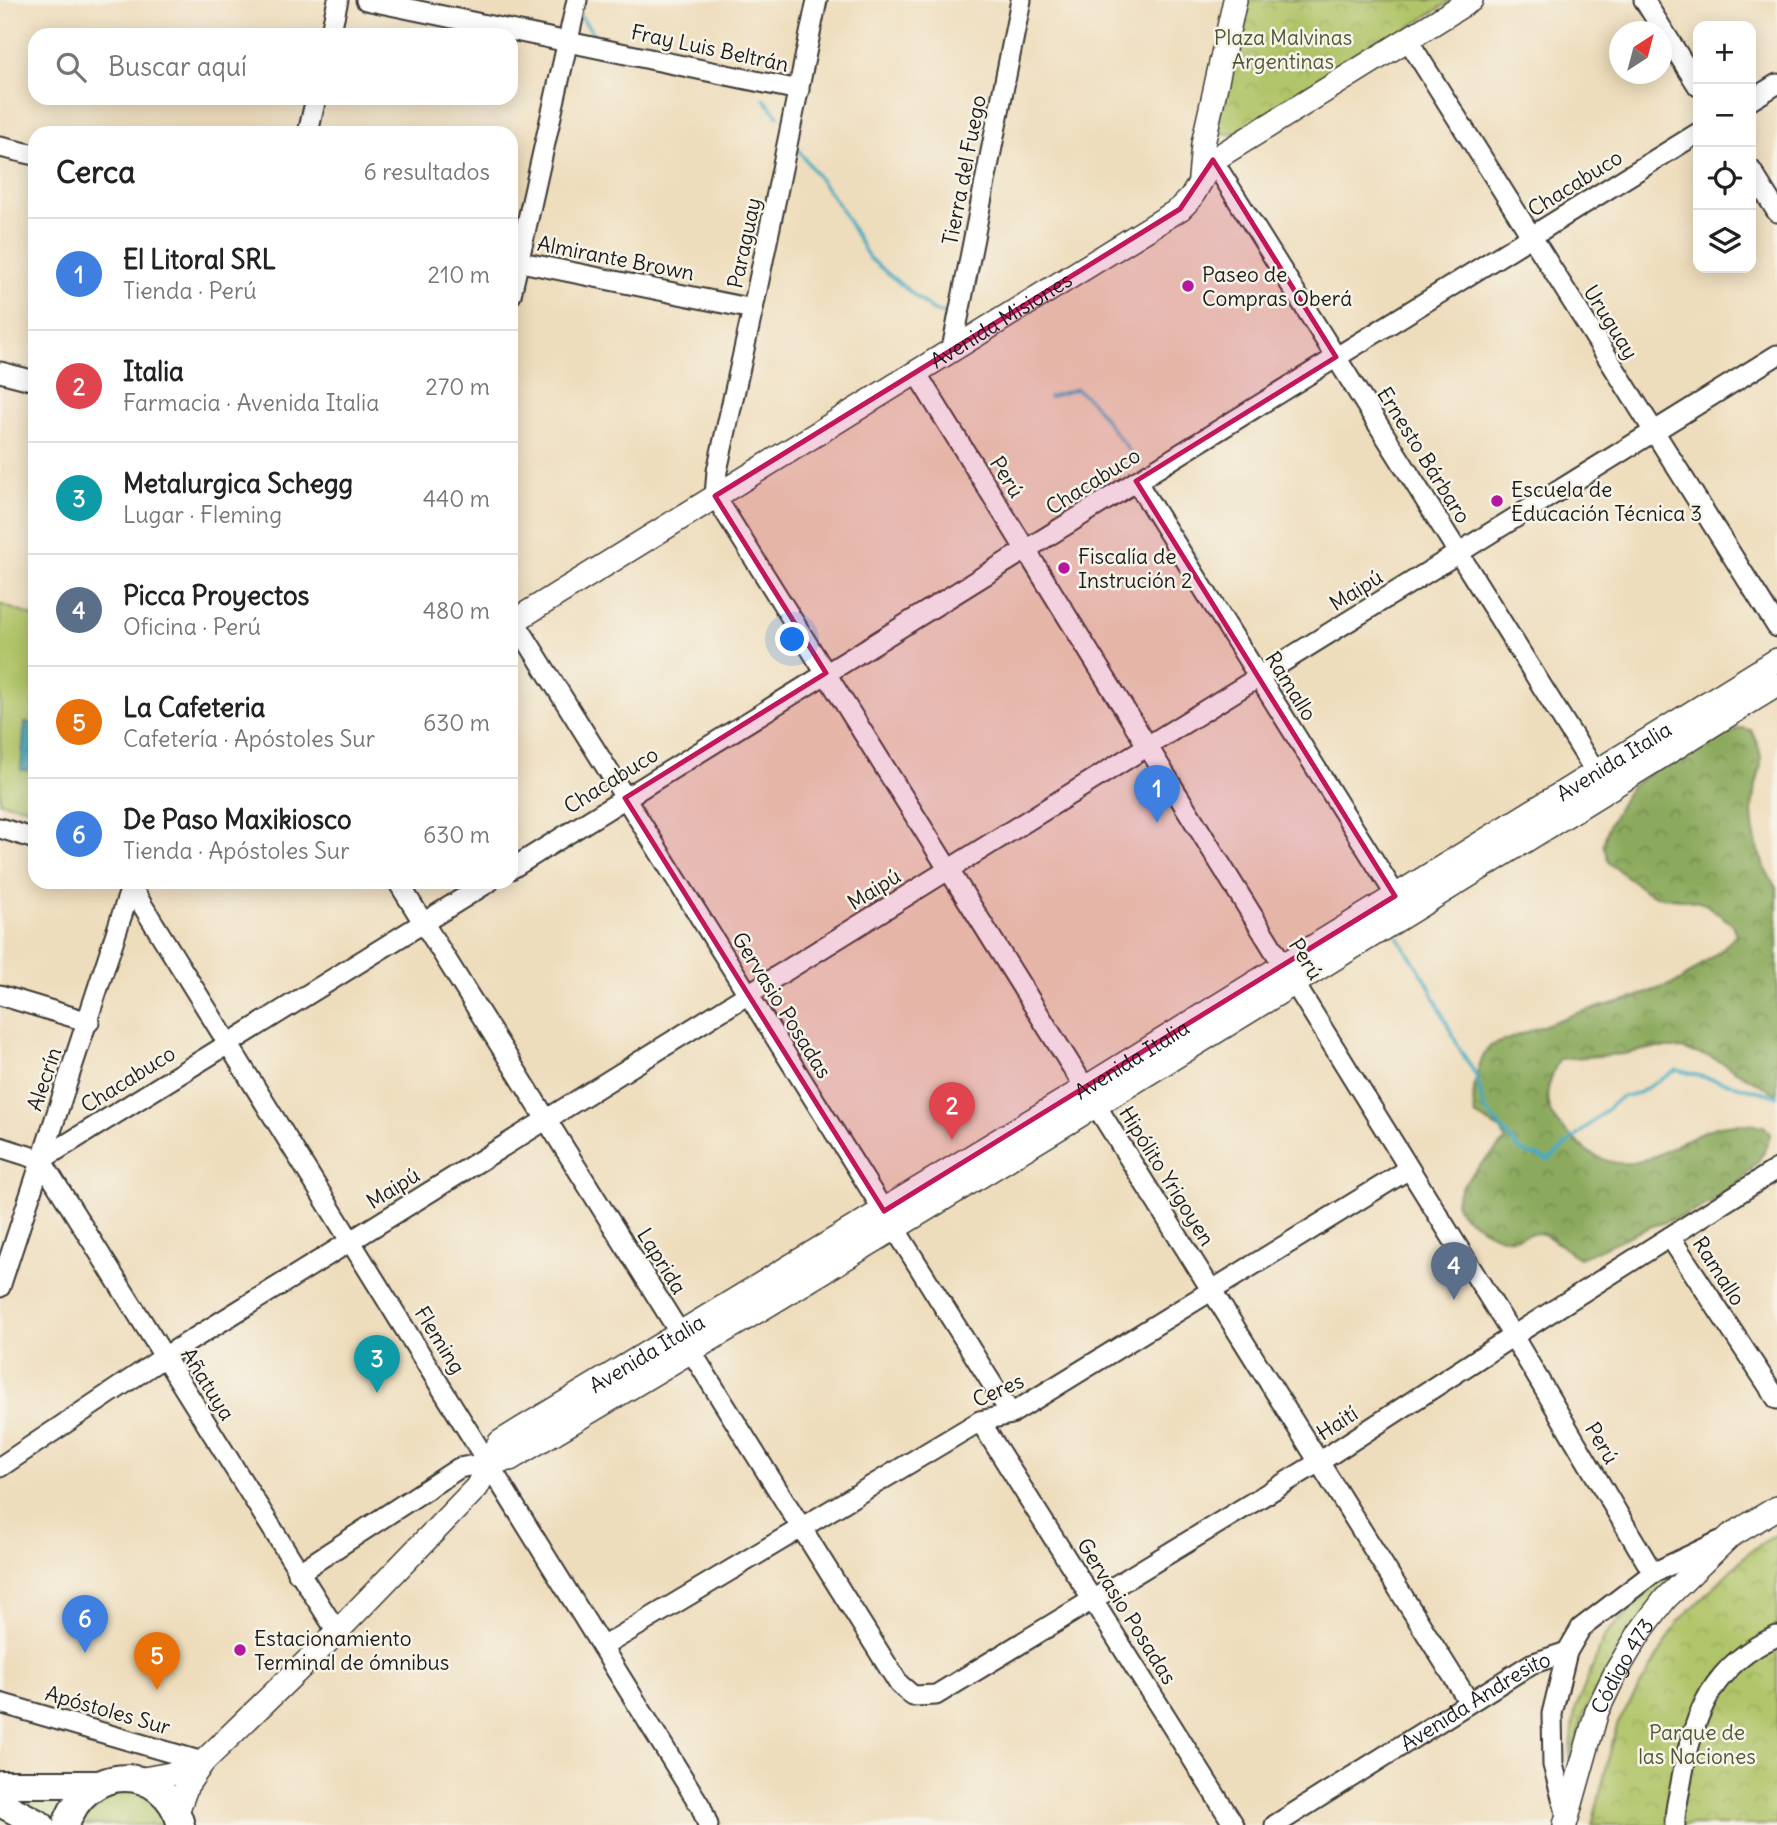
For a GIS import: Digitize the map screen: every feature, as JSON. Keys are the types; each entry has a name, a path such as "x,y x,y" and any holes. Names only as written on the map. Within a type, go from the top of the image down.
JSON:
{"highway":[{"path":"66,1825 71,1810 82,1795 97,1784 111,1779 138,1780 154,1787 167,1798 179,1819"},
{"path":"0,1784 97,1784"},
{"path":"0,1802 41,1825"}],"main road":[{"path":"1205,161 1235,0"},
{"name":"Avenida Misiones","path":"518,618 1180,209 1191,198 1205,161 1471,0"},
{"name":"Avenida Italia","path":"1601,782 1777,660"},
{"name":"Avenida Italia","path":"490,1462 510,1459 686,1343 1601,782 1777,685"},
{"path":"179,1819 187,1785 203,1762 337,1632 477,1487 490,1462"},
{"name":"Avenida Andresito","path":"1730,1536 1777,1508"},
{"name":"Código 473","path":"1566,1821 1597,1711 1615,1672 1665,1599 1730,1536"},
{"path":"138,1780 171,1774 203,1762"}],"street":[{"path":"332,28 338,0"},
{"name":"Fray Luis Beltrán","path":"366,0 504,28"},
{"path":"518,249 577,0"},
{"name":"Paraguay","path":"715,496 717,471 817,0"},
{"name":"Tierra del Fuego","path":"952,349 1021,0"},
{"path":"1644,0 1697,84"},
{"name":"Fray Luis Beltrán","path":"518,31 799,90"},
{"name":"Uruguay","path":"1408,40 1777,627"},
{"path":"1756,97 1777,84"},
{"path":"310,126 314,105"},
{"name":"Chacabuco","path":"518,865 1693,136"},
{"path":"0,146 28,153"},
{"name":"Ernesto Bárbaro","path":"1205,161 1336,357 1601,782"},
{"path":"1756,178 1777,212"},
{"name":"Almirante Brown","path":"518,262 753,309"},
{"name":"Maipú","path":"0,1467 163,1357 1777,355"},
{"name":"Perú","path":"915,371 1513,1336 1653,1573"},
{"path":"0,372 28,379"},
{"name":"Ramallo","path":"1136,481 1401,905"},
{"name":"Hipólito Yrigoyen","path":"715,496 1469,1702"},
{"name":"Gervasio Posadas","path":"518,629 1011,1414"},
{"path":"0,828 28,837"},
{"name":"Alecrín","path":"0,1286 89,1022 129,889"},
{"name":"Fleming","path":"133,889 490,1462 702,1807 708,1825"},
{"name":"Laprida","path":"402,889 800,1528 899,1684 913,1696"},
{"name":"Chacabuco","path":"41,1160 478,889"},
{"path":"0,995 89,1022"},
{"path":"0,1147 41,1160"},
{"name":"Añatuya","path":"41,1160 337,1632"},
{"name":"Ceres","path":"602,1647 980,1422 1011,1414 1409,1169"},
{"name":"Haití","path":"913,1696 936,1695 1093,1597 1319,1462 1777,1169"},
{"name":"Ramallo","path":"1670,1237 1777,1399"},
{"name":"Gervasio Posadas","path":"980,1422 1093,1597 1234,1825"},
{"name":"Avenida Italia","path":"299,1573 459,1468 490,1462"},
{"name":"Avenida Andresito","path":"1275,1825 1531,1664 1566,1652 1581,1628 1653,1573 1730,1536"},
{"path":"1675,1825 1690,1739 1705,1700 1733,1664 1777,1636"},
{"path":"1566,1652 1552,1714 1553,1765 1566,1821"},
{"name":"Apóstoles Sur","path":"2,1699 203,1762"}],"highlighted area":[{"path":"1213,160 1336,357 1136,481 1395,896 884,1211 625,798 826,673 715,496 1180,209"}],"green space":[{"name":"Plaza Malvinas Argentinas","path":"1244,0 1453,0 1238,134 1224,134 1215,122"},
{"path":"0,604 28,614 28,808 0,802"},
{"path":"1741,728 1751,730 1760,751 1761,765 1752,810 1754,833 1761,858 1777,888 1777,1094 1713,1058 1677,1048 1654,1048 1624,1054 1559,1059 1547,1095 1550,1111 1562,1128 1590,1153 1607,1161 1638,1162 1695,1135 1730,1125 1764,1126 1770,1134 1766,1148 1748,1173 1710,1203 1579,1258 1543,1234 1534,1233 1511,1238 1489,1232 1461,1214 1457,1207 1460,1190 1466,1181 1506,1140 1501,1130 1475,1115 1473,1098 1476,1079 1485,1052 1490,1046 1577,1013 1630,999 1680,981 1736,935 1732,924 1705,904 1656,896 1645,891 1609,863 1603,844 1610,823 1630,787 1683,751"},
{"name":"Parque de las Naciones","path":"1777,1534 1777,1825 1592,1825 1617,1725 1678,1622 1751,1550"},
{"path":"1682,1557 1684,1564 1585,1711 1569,1763 1575,1710 1605,1635"},
{"path":"76,1789 57,1825 9,1795"},
{"path":"133,1789 160,1806 169,1825 74,1825 102,1792"}],"water":[{"path":"25,723 28,723 28,770 21,770"}],"waterway":[{"path":"581,17 599,41"},
{"path":"764,99 778,116"},
{"path":"797,148 840,207 869,258 932,310 952,316"},
{"path":"1049,397 1076,389 1092,402 1139,464"},
{"path":"1153,488 1196,559"},
{"path":"1277,687 1282,697"},
{"path":"1397,936 1426,980 1458,1046 1476,1075 1484,1108 1521,1151 1549,1160 1621,1097 1638,1093 1677,1070 1777,1096"}],"place":[{"name":"Paseo de Compras Oberá","path":"1188,286"},
{"name":"Escuela de Educación Técnica 3","path":"1497,501"},
{"name":"Fiscalía de Instrución 2","path":"1064,568"},
{"name":"El Litoral SRL","path":"1157,823"},
{"name":"Italia","path":"952,1140"},
{"name":"Picca Proyectos","path":"1454,1300"},
{"name":"Metalurgica Schegg","path":"377,1393"},
{"name":"Estacionamiento Terminal de ómnibus","path":"240,1650"},
{"name":"De Paso Maxikiosco","path":"85,1653"},
{"name":"La Cafeteria","path":"157,1690"}]}
